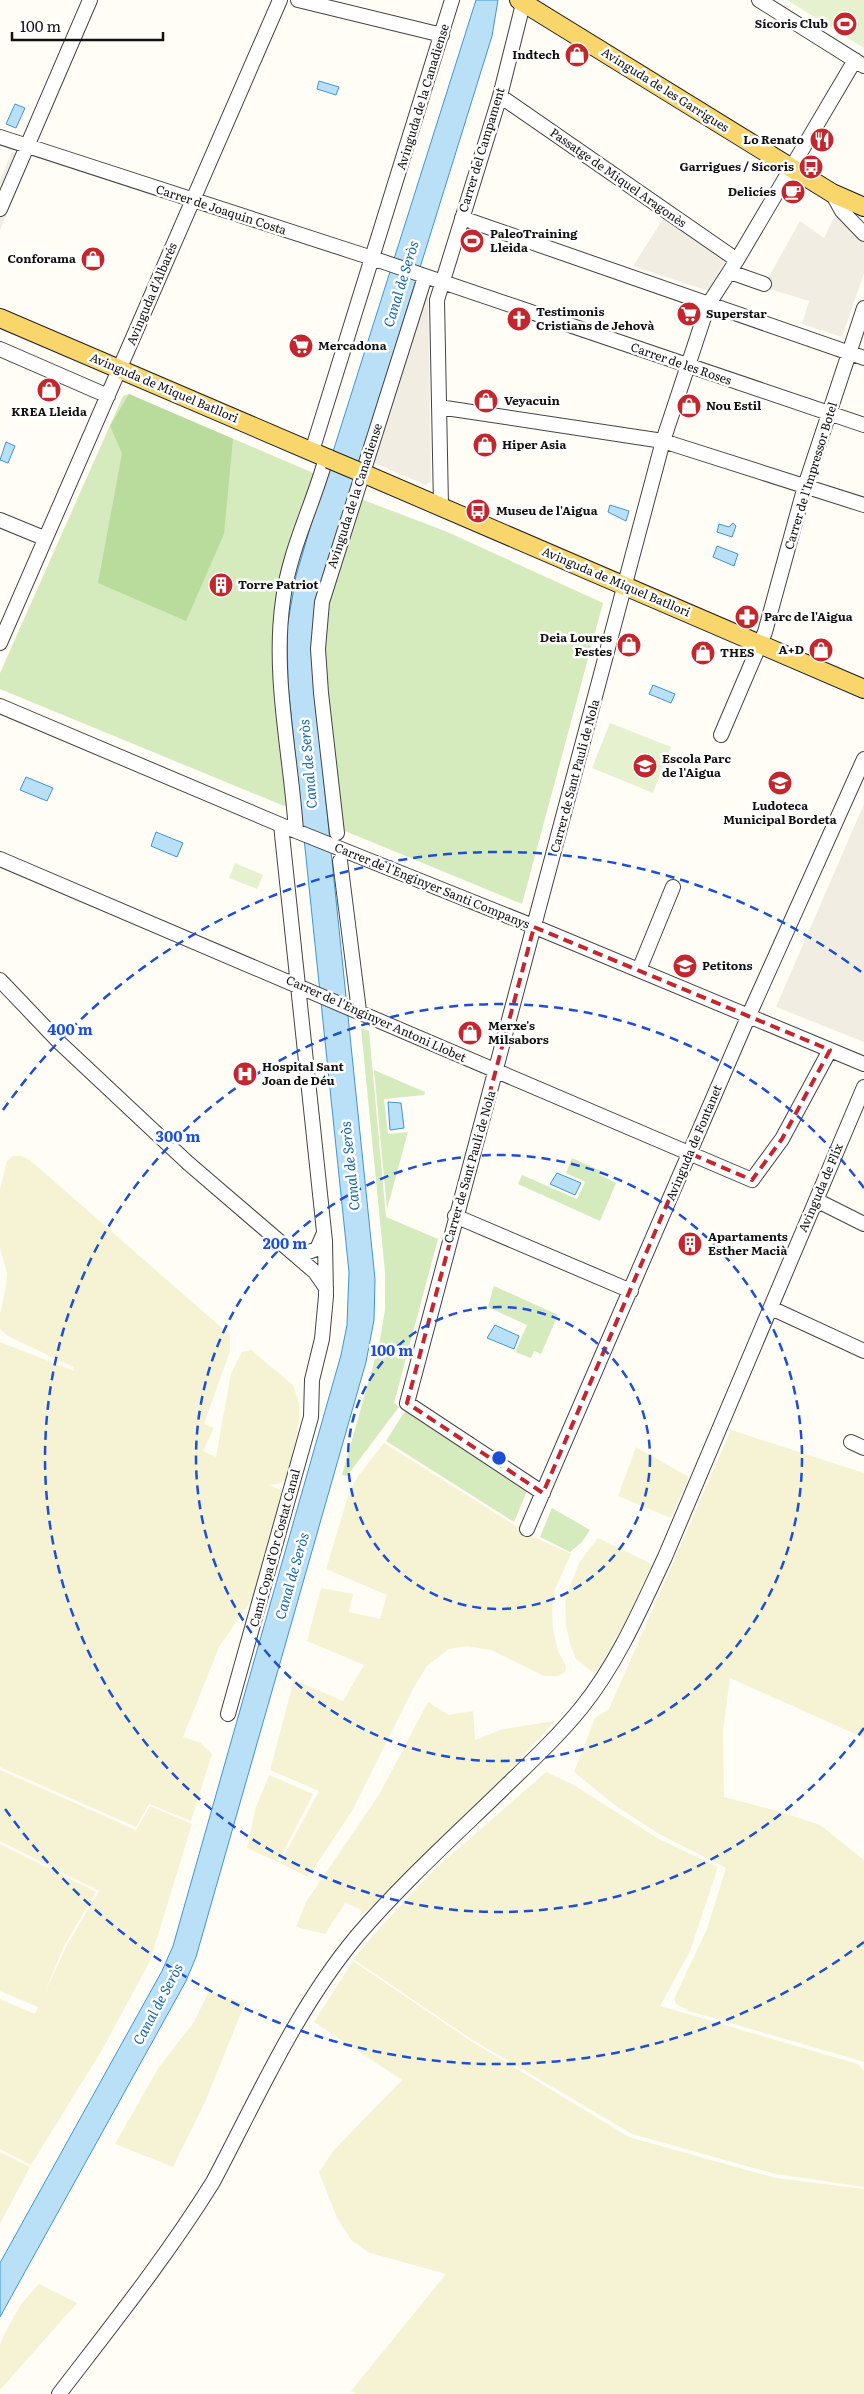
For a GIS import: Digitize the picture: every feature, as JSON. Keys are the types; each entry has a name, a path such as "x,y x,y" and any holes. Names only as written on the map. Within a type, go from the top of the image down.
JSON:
{"main road":[{"name":"Avinguda de les Garrigues","path":"522,1 790,168 832,193 864,206"},
{"name":"Avinguda de Miquel Batllori","path":"0,318 864,689"}],"street":[{"path":"0,209 90,0"},
{"name":"Avinguda d'Albarés","path":"0,643 280,0"},
{"path":"298,0 442,35"},
{"name":"Avinguda de la Canadiense","path":"296,831 279,640 283,599 290,562 304,529 373,259 452,0"},
{"path":"759,0 859,63"},
{"name":"Carrer del Campament","path":"441,506 437,300 500,96 522,1"},
{"name":"Carrer de Sant Paulí de Nola","path":"543,1493 407,1403 626,586 663,441 708,305 790,168 859,63"},
{"name":"Passatge de Miquel Aragonès","path":"500,96 733,266 764,284"},
{"name":"Carrer de Joaquin Costa","path":"0,136 373,259 420,279 441,283"},
{"path":"832,193 842,211 864,234"},
{"path":"462,218 864,358"},
{"name":"Avinguda de la Canadiense","path":"337,833 318,649 322,602 420,279"},
{"name":"Carrer de les Roses","path":"441,283 864,425"},
{"name":"Carrer de l'Impressor Botel","path":"721,735 765,632 805,486 864,308"},
{"path":"0,349 108,396"},
{"path":"439,407 663,441 864,505"},
{"path":"0,520 39,536"},
{"name":"Carrer de l'Enginyer Santi Companys","path":"0,706 296,831 340,855 534,927 864,1064"},
{"name":"Avinguda de Fontanet","path":"527,1529 749,1015 864,759"},
{"path":"281,825 324,1232 327,1289"},
{"path":"340,855 359,1011"},
{"name":"Carrer de l'Enginyer Antoni Llobet","path":"0,859 752,1180 786,1132 830,1050"},
{"path":"639,970 673,887"},
{"path":"0,980 60,1043 188,1164 315,1272 327,1289"},
{"name":"Avinguda de Flix","path":"59,2394 171,2246 197,2207 213,2182 302,2014 339,1959 374,1918 548,1745 590,1695 630,1630 665,1556 864,1087"},
{"path":"816,1200 864,1224"},
{"path":"456,1216 630,1291"},
{"path":"294,1254 303,1254 317,1249 324,1232"},
{"name":"Camí Copa d'Or Costat Canal","path":"228,1714 311,1417 312,1380 322,1338 327,1289"},
{"path":"770,1308 864,1351"},
{"path":"851,1442 864,1448"}],"highlighted area":[{"path":"534,927 830,1050 782,1139 752,1180 689,1153 543,1493 407,1403"}],"shaded area":[{"path":"12,152 30,159 0,230 0,180"},
{"path":"665,216 727,258 708,291 633,266"},
{"path":"835,216 864,241 864,273 842,337 802,324 809,301 763,287 800,221 824,238"},
{"path":"428,289 431,481 426,485 362,458"},
{"path":"864,804 864,1042 776,1007"},
{"path":"13,1156 22,1156 31,1161 230,1335 230,1351 204,1424 214,1428 203,1451 216,1457 231,1373 242,1352 251,1350 293,1385 299,1403 299,1421 290,1470 286,1480 270,1485 286,1493 254,1596 219,1647 183,1737 201,1743 212,1754 191,1821 149,1804 136,1827 0,1767 0,1342 74,1371 73,1367 8,1336 0,1329 0,1314 7,1273 0,1248 0,1189 7,1161"},
{"path":"731,1430 864,1473 864,1738 730,1678 723,1731 724,1797 774,1810 820,1825 864,1860 864,2062 689,2011 676,2004 674,1999 707,1929 726,1868 659,1834 616,1806 574,1772 595,1718 609,1709"},
{"path":"384,1443 532,1536 571,1554 555,1589 552,1608 553,1629 558,1651 566,1666 565,1672 558,1676 544,1676 491,1650 467,1646 449,1649 427,1666 413,1689 352,1811 308,1877 280,1863 319,1791 270,1770 294,1680 343,1701 364,1665 307,1641 321,1588 353,1594 349,1612 380,1619 387,1595 326,1569 350,1490"},
{"path":"636,1447 689,1477 671,1518 618,1496"},
{"path":"598,1538 652,1564 624,1625 595,1674 576,1659 570,1644 566,1625 565,1598 580,1561"},
{"path":"428,1702 449,1715 473,1711 475,1740 503,1729 555,1721 492,1789 364,1914 359,1909 345,1903 325,1934 296,1927 306,1902 380,1793"},
{"path":"0,1770 136,1830 150,1806 192,1824 150,1961 102,2050 31,2165 0,2149 0,1999 35,2014 38,2007 0,1991 0,1844 96,1892 64,1946 45,1992 67,1945 99,1891 0,1841"},
{"path":"546,1772 572,1784 659,1839 718,1867 690,1951 660,2006 858,2064 864,2071 864,2187 775,2174 632,2134 471,2039 353,1959 435,1869"},
{"path":"269,1775 313,1794 278,1862 247,1848 256,1807"},
{"path":"353,1961 474,2043 629,2137 776,2178 864,2189 864,2394 357,2394 351,2391 446,2274 370,2253 352,2241 337,2218 319,2172 334,2150 402,2080 314,2022"},
{"path":"209,1991 245,2003 205,2102 173,2167 115,2144 159,2067 194,2022"},
{"path":"0,2152 30,2167 0,2224"},
{"path":"39,2284 77,2303 0,2390 0,2345 21,2304"}],"green space":[{"name":"Sícoris Club","path":"787,0 864,0 864,48"},
{"path":"129,394 311,472 366,501 445,531 603,603 522,904 0,689 0,673 123,396"},
{"path":"129,394 233,439 224,534 186,621 98,583 122,453 110,426"},
{"path":"610,723 671,747 653,793 592,768"},
{"path":"235,863 263,875 257,889 229,878"},
{"path":"361,1028 369,1031 386,1217 438,1239 394,1403 399,1407 347,1476 342,1475 379,1345 385,1310 385,1272"},
{"path":"374,1070 425,1092 424,1095 384,1099 388,1134 408,1132 387,1209"},
{"path":"572,1158 601,1171 600,1175 616,1183 600,1221 518,1184 522,1175 577,1199 585,1182 566,1173"},
{"path":"494,1286 558,1315 541,1354 534,1351 531,1358 515,1352 527,1325 488,1307"},
{"path":"405,1411 527,1491 514,1522 386,1441"},
{"path":"552,1508 590,1530 582,1542 570,1552 540,1537"}],"water":[{"name":"Canal de Seròs","path":"476,0 498,0 492,36 322,583 315,695 375,1279 374,1320 366,1362 196,1957 186,1981 0,2317 0,2263 162,1971 173,1946 341,1355 347,1325 349,1272 288,684 287,628 296,576 325,477"},
{"path":"319,81 339,87 336,95 317,89"},
{"path":"15,104 25,108 16,128 6,124"},
{"path":"6,442 15,446 8,463 0,460"},
{"path":"610,505 629,511 626,521 608,512"},
{"path":"733,523 736,526 732,537 717,532 719,524 729,527"},
{"path":"717,546 738,554 734,566 713,557"},
{"path":"653,685 675,694 671,703 649,694"},
{"path":"26,777 53,788 47,801 20,790"},
{"path":"156,832 183,843 177,857 151,846"},
{"path":"388,1102 401,1103 404,1128 390,1130"},
{"path":"557,1173 581,1183 575,1195 550,1184"},
{"path":"495,1325 519,1336 514,1349 487,1338"}],"place":[{"name":"Sícoris Club","path":"845,24"},
{"name":"Indtech","path":"577,55"},
{"name":"Lo Renato","path":"822,140"},
{"name":"Garrigues / Sícoris","path":"811,167"},
{"name":"Delicíes","path":"793,192"},
{"name":"PaleoTraining Lleida","path":"472,241"},
{"name":"Conforama","path":"93,259"},
{"name":"Superstar","path":"689,314"},
{"name":"Testimonis Cristians de Jehovà","path":"519,319"},
{"name":"Mercadona","path":"301,346"},
{"name":"KREA Lleida","path":"49,390"},
{"name":"Veyacuin","path":"486,401"},
{"name":"Nou Estil","path":"689,406"},
{"name":"Hiper Asia","path":"485,445"},
{"name":"Museu de l'Aigua","path":"478,511"},
{"name":"Torre Patriot","path":"221,585"},
{"name":"Parc de l'Aigua","path":"747,617"},
{"name":"Deia Loures Festes","path":"629,645"},
{"name":"A+D","path":"821,650"},
{"name":"THES","path":"703,653"},
{"name":"Escola Parc de l'Aigua","path":"645,766"},
{"name":"Ludoteca Municipal Bordeta","path":"780,783"},
{"name":"Petitons","path":"685,966"},
{"name":"Merxe's Milsabors","path":"470,1033"},
{"name":"Hospital Sant Joan de Déu","path":"245,1074"},
{"name":"Apartaments Esther Macià","path":"690,1244"}]}
